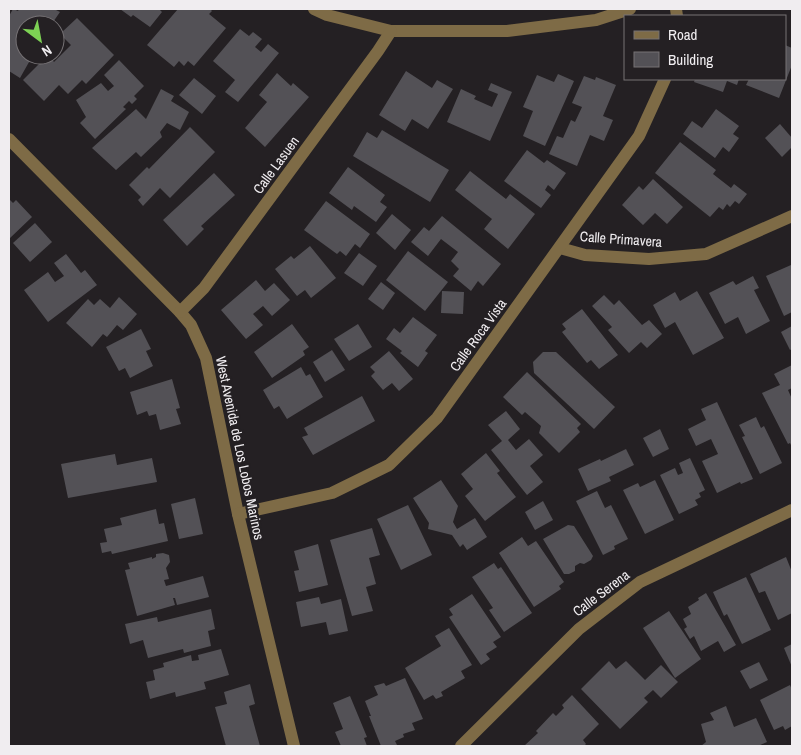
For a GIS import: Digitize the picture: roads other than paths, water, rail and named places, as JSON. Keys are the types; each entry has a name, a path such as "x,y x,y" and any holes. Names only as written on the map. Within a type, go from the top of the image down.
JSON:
{"street":[{"path":"314,9 327,15 391,31 507,31 596,20 630,9"},
{"name":"Calle Lasuen","path":"180,312 204,288 391,31"},
{"name":"Calle Roca Vista","path":"238,514 332,493 389,465 436,418 639,136 665,80"},
{"name":"West Avenida de Los Lobos Marinos","path":"9,139 191,325 206,358 238,514 294,746"},
{"name":"Calle Primavera","path":"560,248 586,255 649,259 706,254 792,216"},
{"name":"Calle Serena","path":"461,746 579,629 640,582 792,510"}]}
